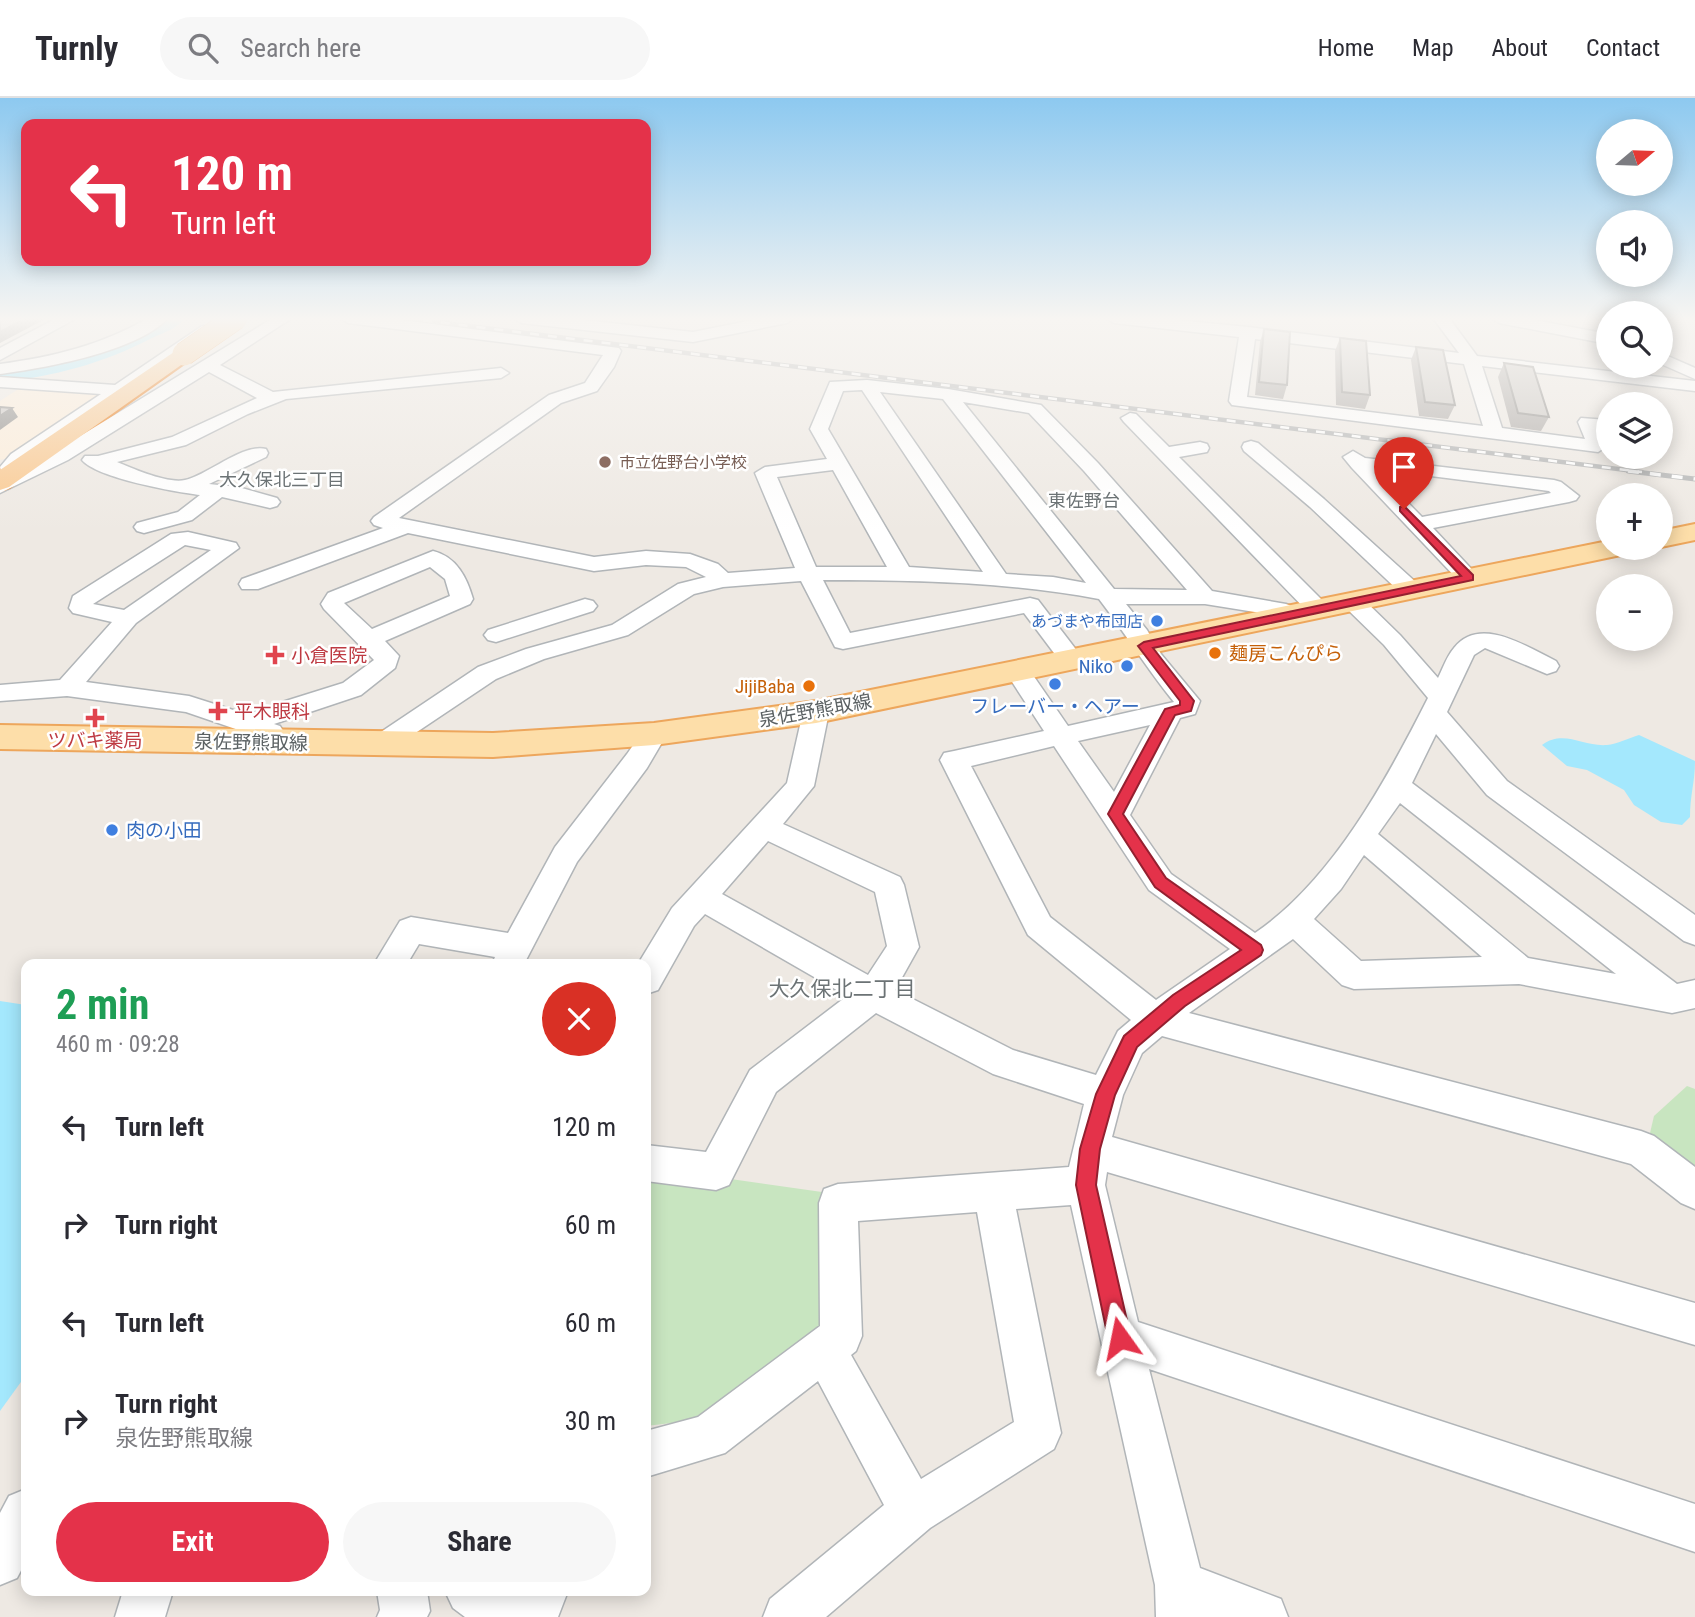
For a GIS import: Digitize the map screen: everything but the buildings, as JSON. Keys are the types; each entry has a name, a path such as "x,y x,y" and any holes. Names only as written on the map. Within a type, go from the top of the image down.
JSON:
{"highway":[{"path":"0,479 133,389"}],"main road":[{"path":"1673,536 1695,531"},
{"name":"泉佐野熊取線","path":"0,737 264,733 381,744 493,745 654,734 816,712 1596,552"}],"street":[{"path":"103,389 118,390"},
{"path":"0,487 61,456 169,389"},
{"path":"254,389 271,398"},
{"path":"96,462 179,441 271,398 335,389"},
{"path":"585,389 555,399 381,521 594,564 646,558 690,561 710,569 723,579"},
{"path":"835,389 819,429 902,573"},
{"path":"870,389 999,580"},
{"path":"902,389 1035,409 1091,467 1205,597"},
{"path":"1239,389 1238,401 1596,446"},
{"path":"1480,389 1493,432"},
{"path":"0,479 9,460 118,390"},
{"path":"948,394 1106,593 1187,701 1186,708 954,760 1039,926 1156,1019 1641,1149 1695,1190"},
{"path":"1130,418 1165,453 1307,612"},
{"path":"1596,423 1587,422 1596,442"},
{"path":"1251,447 1317,503 1411,590"},
{"path":"1165,453 1200,448"},
{"path":"186,487 259,453"},
{"path":"61,456 85,456 147,480 270,502"},
{"path":"1419,524 1569,496 1553,486 1375,463 1353,457 1469,578"},
{"path":"839,463 765,473 808,574 843,642 1030,605 1072,660"},
{"path":"144,527 185,516 217,491"},
{"path":"250,584 407,526"},
{"path":"67,688 128,618 229,548 188,538 179,539 81,601 81,608 128,618"},
{"path":"0,693 67,688 189,704 264,733 269,715 352,689 386,663 387,656 369,639 332,604 336,598 433,558 455,576 462,599 369,639"},
{"path":"381,744 487,673 535,653 620,629 686,589 723,579 808,574 902,573 1053,584 1123,597 1205,597 1307,612"},
{"path":"1353,602 1406,656 1437,705 1497,788 1695,932"},
{"path":"535,653 507,631 584,606"},
{"path":"1263,1617 1181,1601 1120,1338 1088,1167 1105,1094 1130,1042 1156,1019 1294,920 1330,880 1363,838 1397,786 1464,651 1480,640 1496,642 1547,666"},
{"path":"1017,671 1160,882 1255,950"},
{"path":"651,972 683,918 800,786 816,712"},
{"path":"1116,814 1170,712"},
{"path":"393,959 411,930 512,956 565,855 637,761 654,734"},
{"path":"1397,786 1684,996"},
{"path":"651,1164 716,1172 763,1081 874,995 903,947 889,885 762,826"},
{"path":"1363,838 1519,970"},
{"path":"701,897 874,995 1005,1063 1105,1094"},
{"path":"1294,920 1354,975 1519,970 1684,996"},
{"path":"651,1453 709,1437 841,1336 838,1203 993,1194 1088,1167 1695,1324"},
{"path":"788,1617 913,1511 1038,1433 993,1194"},
{"path":"1120,1338 1695,1528"},
{"path":"824,1348 913,1511"},
{"path":"0,1561 21,1522"},
{"path":"140,1617 146,1596"},
{"path":"402,1617 405,1611 403,1596"},
{"path":"478,1596 509,1617"},
{"path":"533,1617 541,1596"}],"shaded area":[{"path":"19,389 106,391 14,457 0,460 0,401"}],"green space":[{"path":"1687,1086 1695,1089 1695,1170 1650,1133 1654,1116"},
{"path":"651,1168 829,1193 829,1304 818,1331 697,1420 651,1425"}],"water":[{"path":"1639,735 1695,761 1690,817 1682,825 1661,822 1634,805 1624,790 1587,770 1567,766 1542,745 1550,740 1566,738 1607,745"},
{"path":"0,1001 21,1004 21,1382 0,1411"}],"railway":[{"path":"974,389 1642,472"},
{"path":"1628,471 1695,479"}],"place":[{"name":"市立佐野台小学校","path":"605,462"},
{"name":"あづまや布団店","path":"1157,621"},
{"name":"麺房こんぴら","path":"1215,653"},
{"name":"小倉医院","path":"275,655"},
{"name":"Niko","path":"1127,666"},
{"name":"フレーバー・ヘアー","path":"1055,684"},
{"name":"JijiBaba","path":"809,686"},
{"name":"平木眼科","path":"218,711"},
{"name":"ツバキ薬局","path":"95,718"},
{"name":"肉の小田","path":"112,830"}],"district":[{"name":"大久保北三丁目","path":"282,480"},
{"name":"東佐野台","path":"1084,501"},
{"name":"大久保北二丁目","path":"842,989"}],"route":[{"path":"1120,1338 1086,1185 1090,1149 1105,1094 1130,1042 1179,1001 1255,950 1160,882 1116,814 1170,712 1186,708 1187,701 1144,646 1469,578 1404,509"}]}
